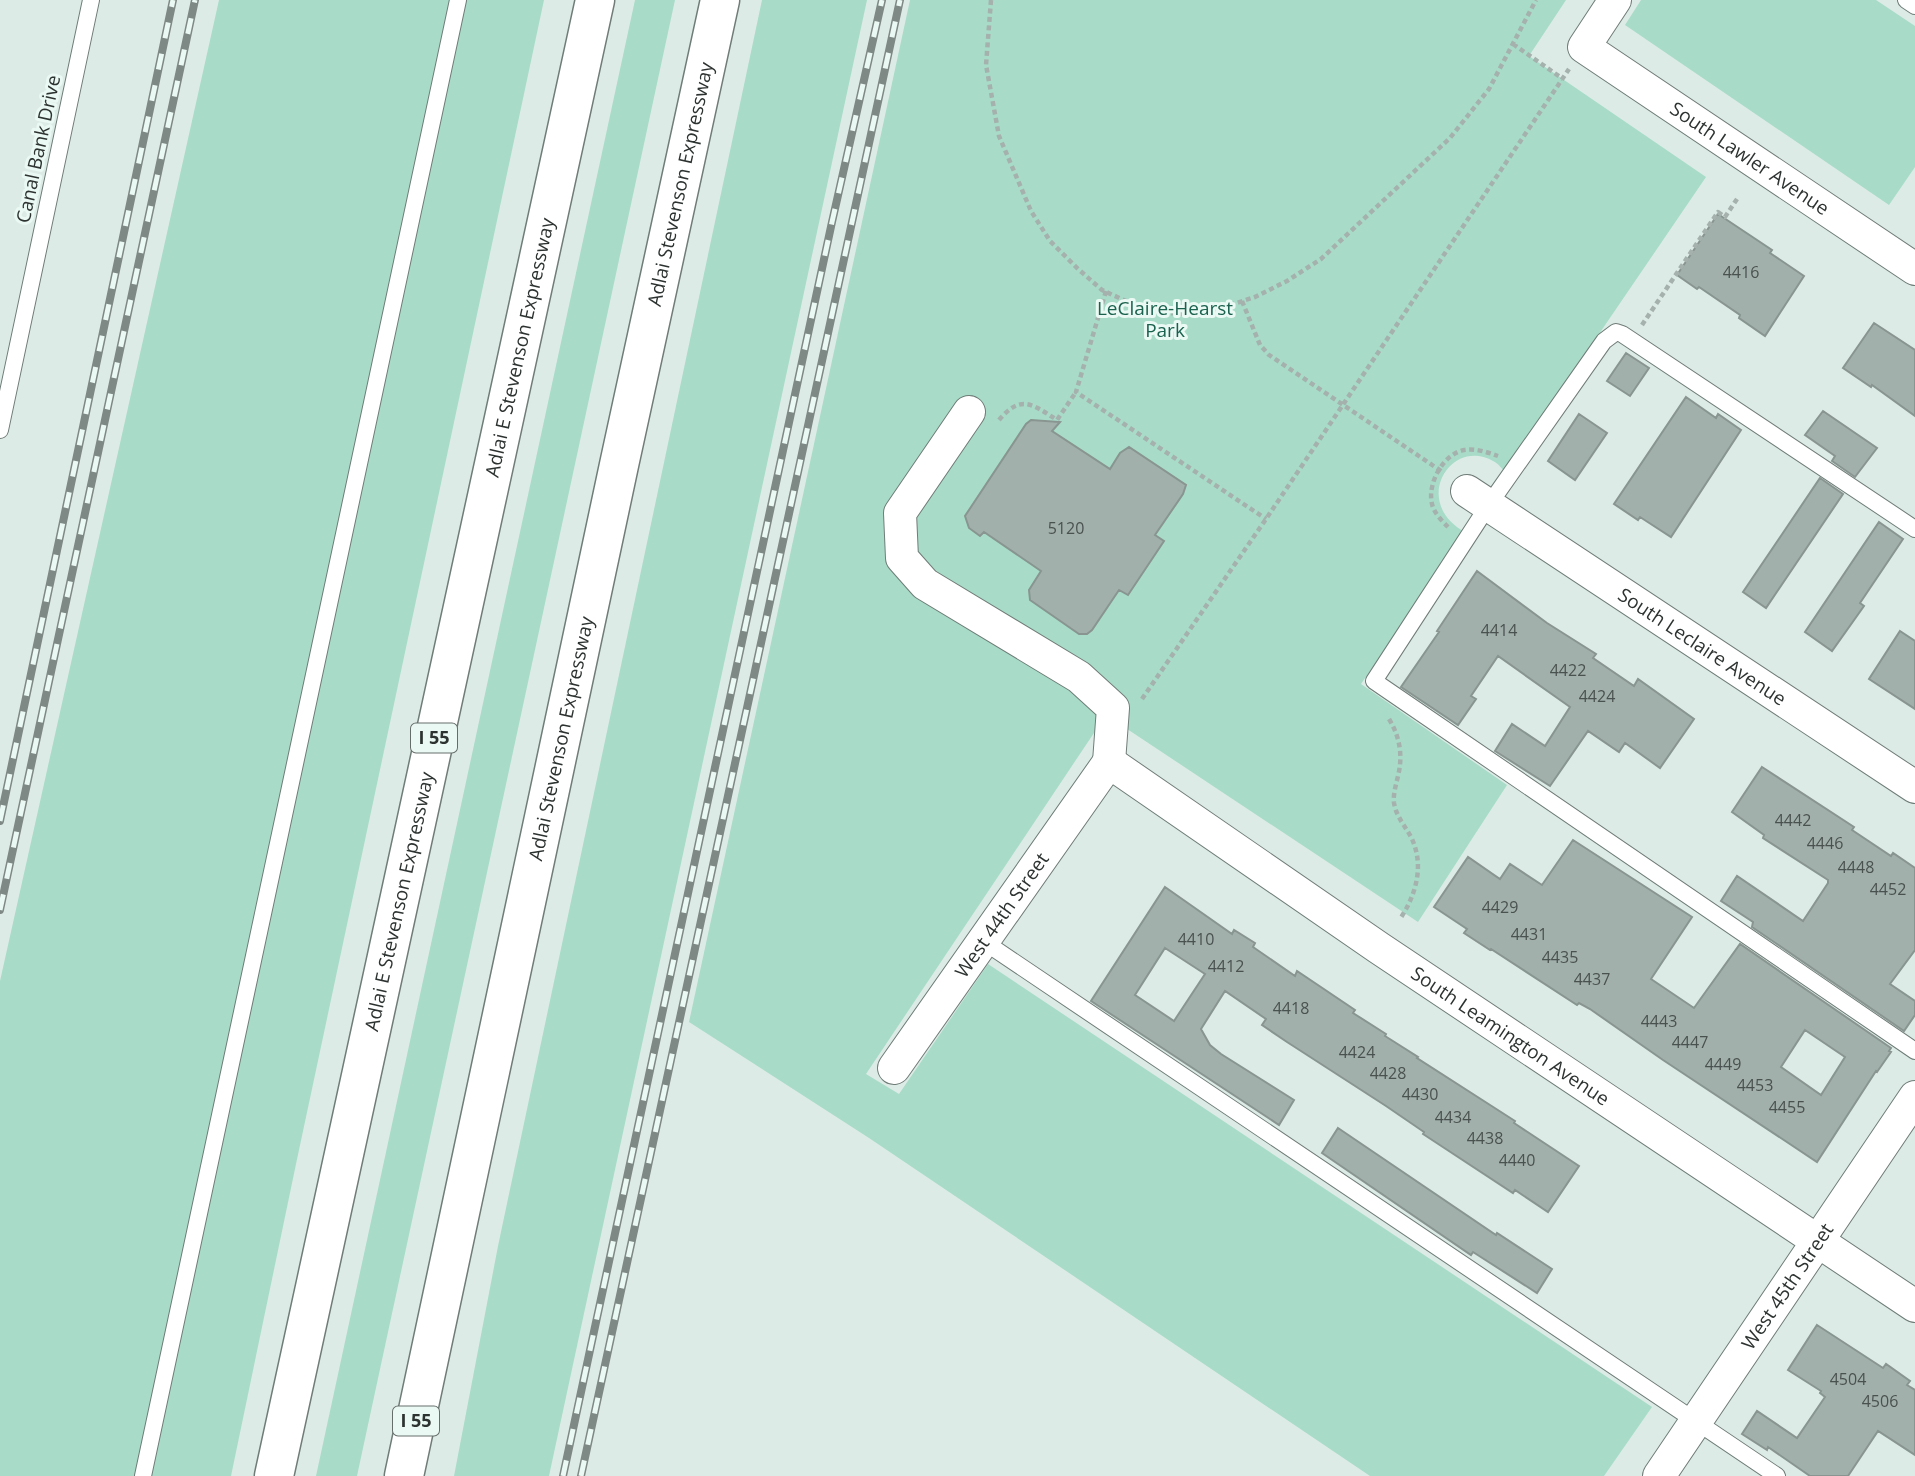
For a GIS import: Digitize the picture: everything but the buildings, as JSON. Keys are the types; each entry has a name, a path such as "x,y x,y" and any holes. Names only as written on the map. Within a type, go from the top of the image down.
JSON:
{"highway":[{"name":"Adlai E Stevenson Expressway","path":"274,1476 595,0"},
{"name":"Adlai Stevenson Expressway","path":"404,1476 720,0"},
{"path":"416,1476 428,1366"}],"street":[{"name":"South Lawler Avenue","path":"1615,0 1584,47 1915,269"},
{"path":"984,416 900,513 902,558 925,583 1079,677 1113,708 1109,762"},
{"name":"South Leclaire Avenue","path":"1467,490 1915,787"},
{"name":"West 44th Street","path":"894,1068 1109,762"},
{"name":"South Leamington Avenue","path":"1109,762 1390,956 1915,1306"},
{"name":"West 45th Street","path":"1659,1476 1915,1097"}],"lane":[{"name":"Canal Bank Drive","path":"0,430 91,0"},
{"path":"144,1476 458,0"},
{"path":"1906,0 1915,6"},
{"path":"1915,529 1616,332 1604,341 1467,490 1374,681 1915,1051"},
{"path":"983,941 1777,1476"}],"path":[{"path":"991,0 986,65 999,136 1031,211 1050,240 1077,268 1106,291 1141,308 1177,314 1215,310 1255,297 1321,260 1450,138 1489,89 1536,0"},
{"path":"1139,702 1563,79 1513,44"},
{"path":"1637,331 1718,212 1725,217 1739,197"},
{"path":"984,416 1026,403 1057,420 1076,391 1106,291"},
{"path":"1242,301 1260,345 1269,355 1467,490"},
{"path":"1076,391 1266,519"}],"green space":[{"path":"219,0 544,0 231,1476 0,1476 0,981"},
{"path":"635,0 675,0 357,1476 316,1476"},
{"path":"762,0 867,0 549,1476 454,1476 498,1246"},
{"name":"LeClaire-Hearst Park","path":"910,0 1566,0 1529,56 1706,177 1505,472 1495,462 1477,456 1463,458 1451,465 1439,490 1441,505 1449,520 1465,532 1361,684 1507,785 1418,922 1106,715 866,1074 899,1094 988,964 1652,1407 1604,1476 1370,1476 869,1138 689,1022"},
{"path":"1641,0 1876,0 1915,26 1915,167 1889,205 1625,25"}],"railway":[{"path":"0,821 173,0"},
{"path":"0,910 195,0"},
{"path":"563,1476 882,0"},
{"path":"581,1476 900,0"}]}
